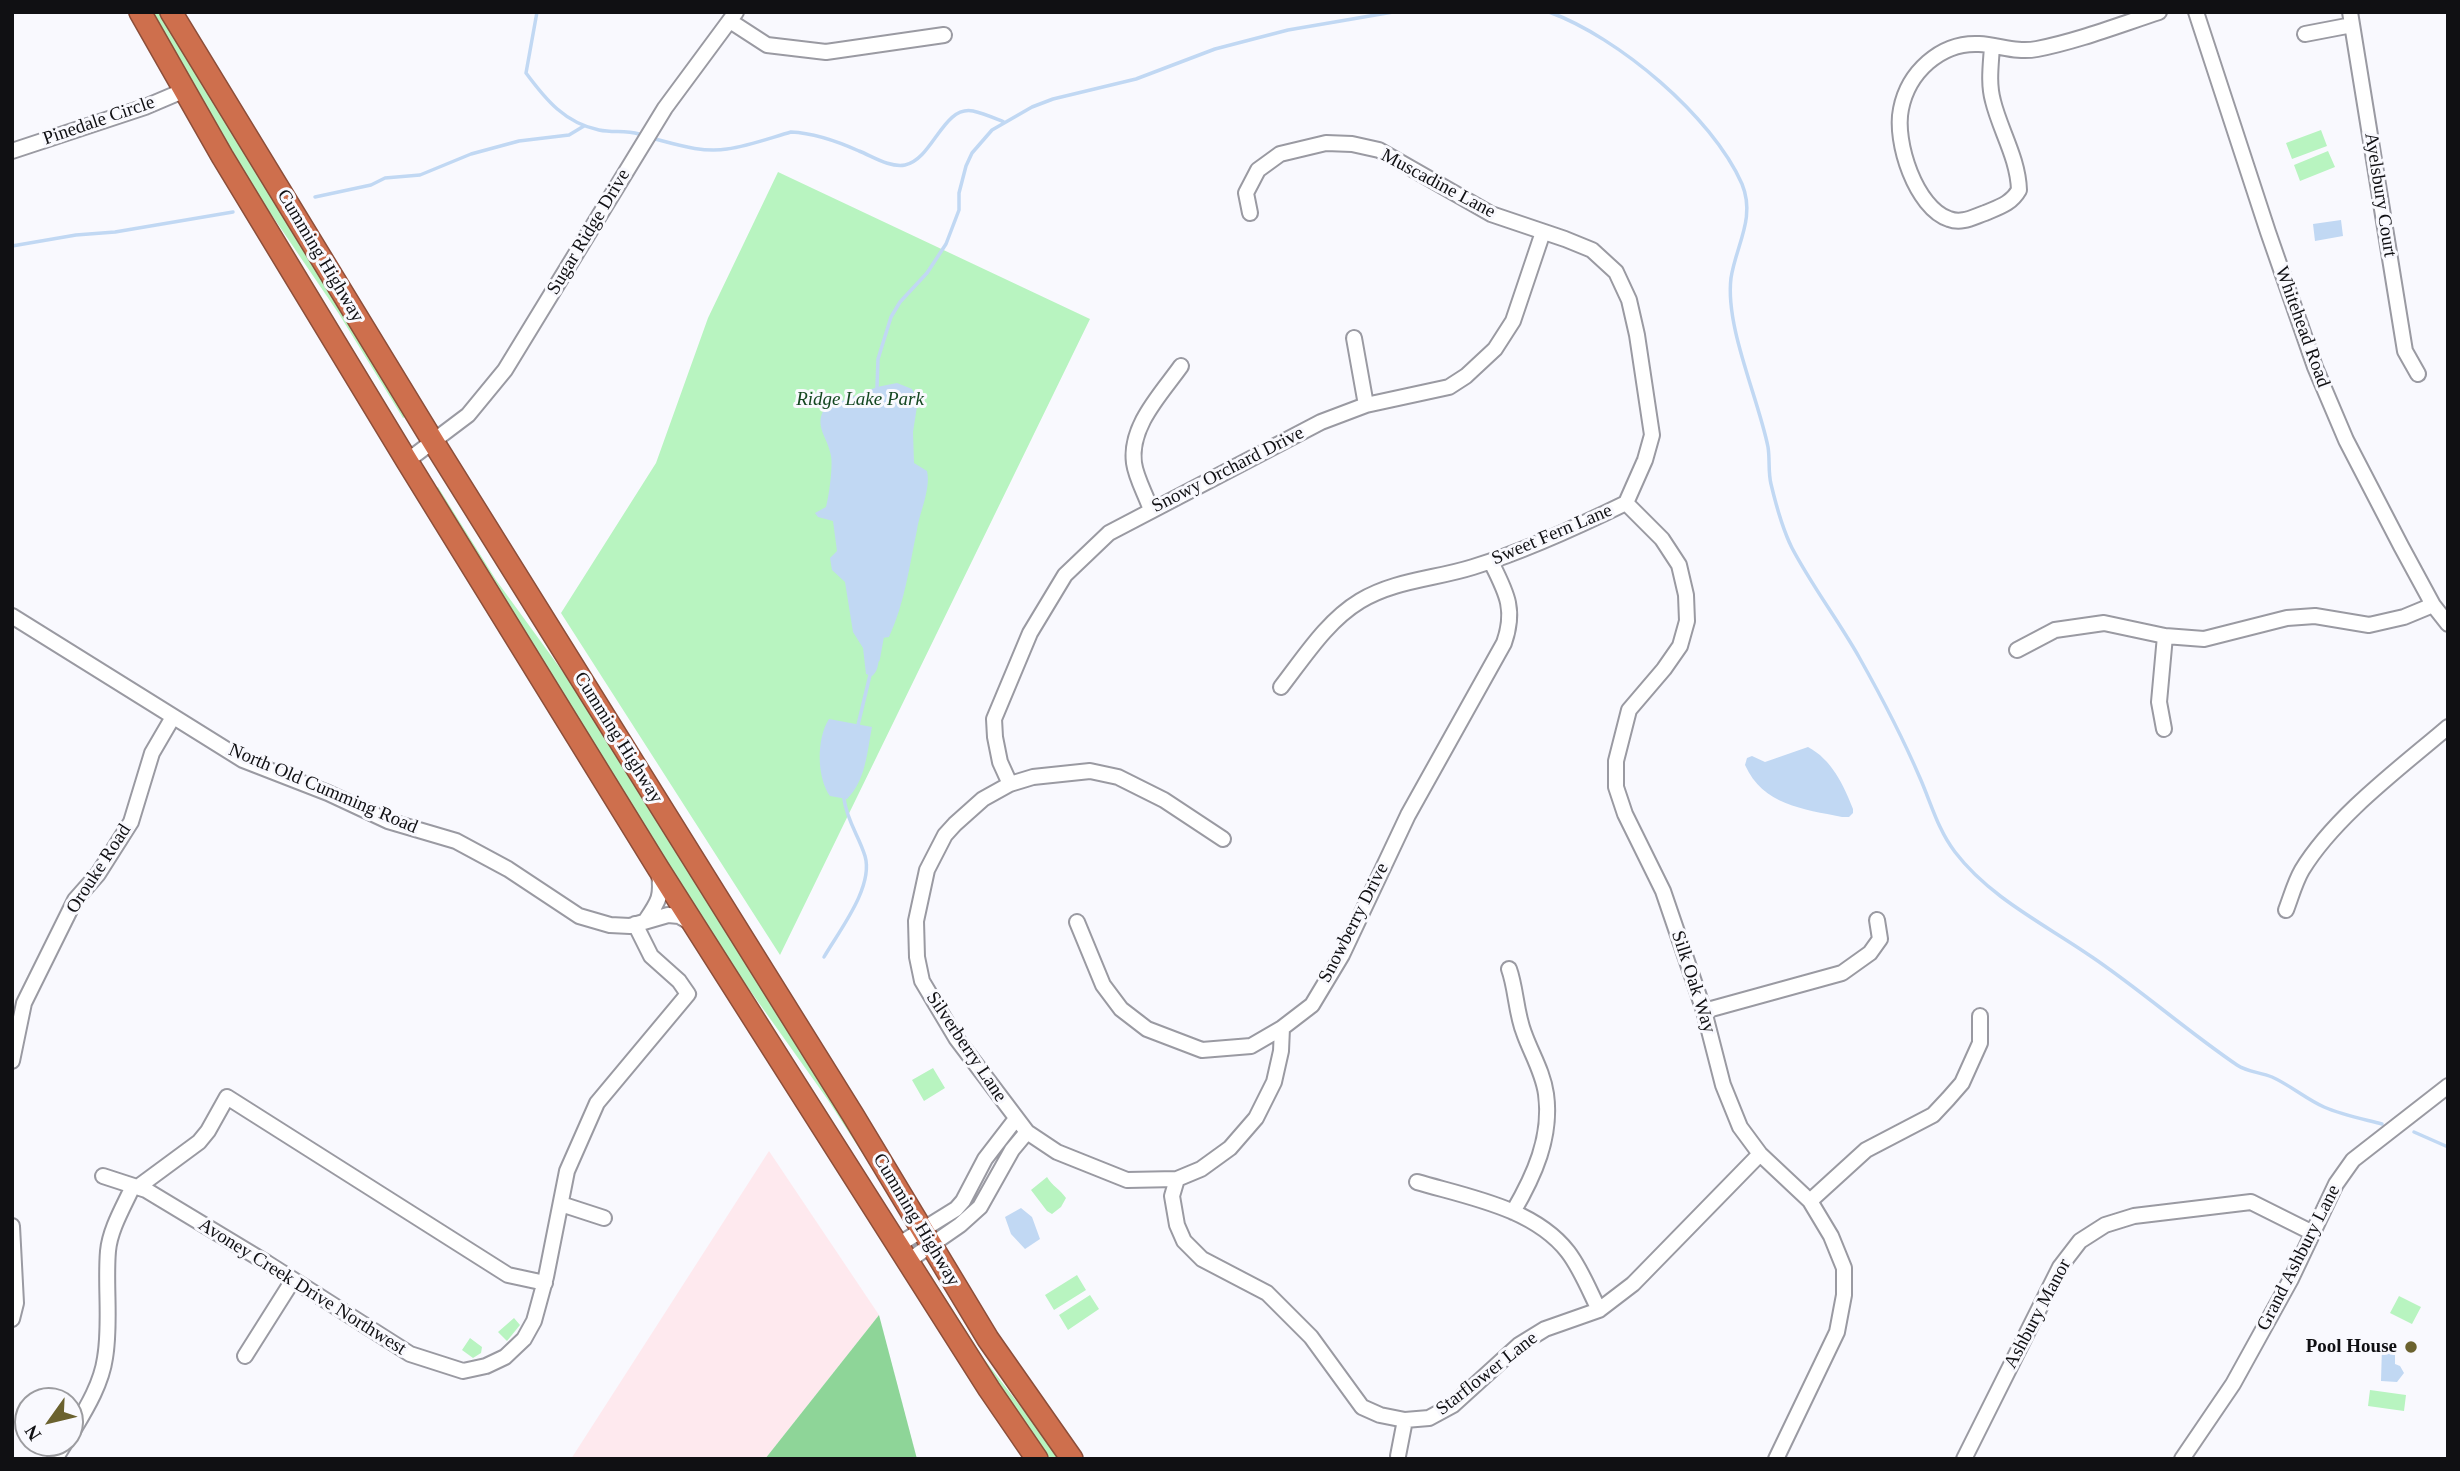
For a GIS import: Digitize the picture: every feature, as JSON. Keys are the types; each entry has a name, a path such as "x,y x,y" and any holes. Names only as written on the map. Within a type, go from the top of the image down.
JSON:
{"highway":[{"name":"Cumming Highway","path":"140,12 222,156 658,868 989,1389 1037,1459"},
{"name":"Cumming Highway","path":"171,12 434,443 853,1115 988,1339 1072,1459"}],"street":[{"path":"1992,46 1990,86 1993,102 2012,156 2019,190 2008,203 1966,220 1951,220 1937,213 1927,203 1917,188 1903,153 1900,114 1904,95 1913,77 1941,52 1964,45 1980,44 2028,50 2060,44 2159,12"},
{"name":"Whitehead Road","path":"2196,12 2315,367 2346,440 2433,605 2448,624"},
{"name":"Sugar Ridge Drive","path":"407,461 468,415 505,370 665,108 733,16"},
{"path":"733,16 767,45 826,52 944,35"},
{"path":"2305,34 2351,19"},
{"name":"Ayelsbury Court","path":"2351,19 2405,351 2418,374"},
{"name":"Pinedale Circle","path":"12,151 145,107 185,90"},
{"name":"Muscadine Lane","path":"1250,213 1245,193 1258,170 1280,154 1326,144 1352,144 1379,150 1491,214 1543,232"},
{"name":"Snowy Orchard Drive","path":"1010,784 1000,762 994,719 1030,633 1065,575 1109,533 1321,422 1366,405 1449,387 1479,365 1495,349 1513,321 1543,232"},
{"name":"Sweet Fern Lane","path":"1281,687 1332,622 1359,601 1383,589 1449,575 1491,562 1626,503 1646,460 1652,435 1629,300 1616,272 1592,250 1543,232"},
{"path":"1354,338 1366,405"},
{"path":"1151,510 1134,464 1135,443 1145,417 1181,366"},
{"name":"Silk Oak Way","path":"1626,503 1662,539 1679,565 1686,595 1687,621 1680,646 1629,710 1616,761 1616,787 1625,814 1663,891 1704,1012 1723,1085 1740,1127 1760,1154 1810,1201 1831,1236 1844,1268 1844,1296 1837,1332 1776,1459"},
{"name":"Snowberry Drive","path":"1077,922 1103,985 1121,1009 1147,1029 1202,1050 1251,1046 1282,1028 1311,1004 1342,955 1408,815 1504,643 1511,624 1508,597 1491,562"},
{"path":"2017,650 2055,630 2104,623 2165,636 2204,639 2287,618 2315,616 2369,625 2404,617 2433,605"},
{"name":"North Old Cumming Road","path":"12,616 243,760 328,793 388,821 456,842 508,869 579,916 610,925 673,915 696,927"},
{"path":"2164,729 2159,702 2165,636"},
{"name":"Orouke Road","path":"12,1061 24,1003 75,900 98,874 131,822 152,753 173,717"},
{"path":"2286,910 2301,872 2324,839 2448,727"},
{"name":"Silverberry Lane","path":"1223,839 1164,800 1118,777 1090,771 1033,777 1010,784 983,799 945,835 927,870 916,922 917,957 922,981 957,1038 1027,1132 1057,1152 1127,1180 1177,1179 1202,1169 1230,1149 1256,1118 1274,1082 1281,1051 1282,1028"},
{"path":"641,922 659,902 661,892 658,868"},
{"path":"1704,1012 1842,973 1870,953 1880,939 1877,920"},
{"name":"Avoney Creek Drive Northwest","path":"103,1176 146,1190 410,1354 463,1371 486,1366 505,1357 524,1339 534,1321 545,1283 567,1171 597,1103 688,994 651,956 641,922"},
{"path":"1509,969 1523,1031 1537,1062 1546,1093 1547,1125 1532,1179 1513,1212"},
{"path":"1810,1201 1867,1150 1934,1115 1962,1083 1980,1043 1980,1016"},
{"name":"Grand Ashbury Lane","path":"2182,1459 2233,1384 2291,1279 2336,1184 2353,1160 2448,1086"},
{"path":"84,1410 94,1392 105,1360 109,1295 108,1250 118,1217 136,1187 199,1142 208,1132 227,1097 508,1275 545,1283"},
{"path":"903,1253 926,1238 963,1201 985,1159 1015,1119"},
{"path":"926,1238 960,1225 980,1207 1012,1150 1027,1132"},
{"name":"Starflower Lane","path":"1177,1179 1172,1196 1177,1224 1184,1241 1202,1259 1267,1293 1311,1338 1362,1407 1380,1415 1405,1420 1429,1418 1453,1405 1519,1345 1545,1329 1599,1310 1633,1284 1760,1154"},
{"path":"1417,1182 1513,1212 1549,1233 1569,1253 1599,1310"},
{"path":"970,1186 986,1196"},
{"name":"Ashbury Manor","path":"1964,1459 2060,1267 2080,1241 2105,1225 2134,1216 2251,1202 2313,1233"},
{"path":"561,1204 604,1218"},
{"path":"12,1226 16,1303 12,1319"},
{"path":"245,1356 293,1280"},
{"path":"1398,1456 1405,1420"}],"shaded area":[{"path":"769,1151 879,1315 765,1459 571,1459"}],"green space":[{"path":"146,12 159,12 234,125 407,416 403,418 339,314 218,136"},
{"path":"2321,130 2327,146 2292,159 2286,143"},
{"path":"2328,151 2335,167 2300,181 2294,165"},
{"name":"Ridge Lake Park","path":"778,172 1090,319 780,955 561,613 656,463 708,318"},
{"path":"438,487 496,580 603,727 668,827 899,1210 828,1100 729,961 433,490"},
{"path":"933,1068 945,1088 924,1101 912,1080"},
{"path":"1047,1177 1066,1198 1061,1207 1052,1214 1031,1190"},
{"path":"930,1274 984,1359 1061,1459 1046,1459 926,1277"},
{"path":"1077,1275 1086,1290 1054,1310 1045,1295"},
{"path":"1090,1295 1099,1309 1068,1330 1059,1315"},
{"path":"2399,1296 2421,1307 2412,1324 2390,1313"},
{"path":"879,1315 917,1459 765,1459"},
{"path":"514,1318 520,1325 507,1341 498,1332"},
{"path":"470,1338 482,1347 481,1353 473,1358 462,1350"},
{"path":"2370,1390 2406,1395 2404,1411 2368,1406"}],"water":[{"path":"2341,220 2343,236 2315,241 2313,224"},
{"path":"897,383 912,389 918,400 913,432 914,463 927,471 928,485 899,611 889,637 882,638 877,669 872,676 866,674 863,648 853,632 845,582 832,570 830,558 837,551 833,521 818,517 815,513 826,507 831,474 831,456 820,420 825,408 877,387"},
{"path":"829,719 872,727 862,774 847,799 830,796 823,779 820,747"},
{"path":"1808,747 1823,758 1841,782 1853,809 1849,817 1799,808 1773,797 1762,789 1745,765 1747,758 1752,756 1765,762"},
{"path":"1021,1208 1032,1217 1040,1239 1025,1249 1011,1234 1005,1217"},
{"path":"2382,1346 2397,1346 2395,1364 2400,1366 2404,1373 2397,1382 2381,1381"}],"waterway":[{"path":"537,12 526,73 541,92 566,116 587,127 639,134"},
{"path":"877,387 878,359 891,317 900,302 927,273 946,244 959,210 959,193 966,166 972,153 992,130 1032,107 1053,99 1136,79 1215,49 1288,30 1393,12"},
{"path":"1549,12 1604,40 1660,82 1709,132 1728,158 1742,184 1746,196 1746,220 1733,266 1730,297 1737,340 1768,447 1770,479 1780,516 1788,540 1800,562 1851,643 1883,701 1949,844 1969,868 2002,897 2111,970 2237,1065 2272,1077 2331,1110 2382,1124"},
{"path":"655,139 691,148 718,150 743,146 791,132 817,136 893,165 905,165 915,161 946,124 963,111 977,112 1004,122"},
{"path":"315,197 371,185 385,178 420,175 471,154 519,141 569,135 584,126"},
{"path":"12,246 233,212"},
{"path":"878,660 882,638"},
{"path":"858,725 870,675"},
{"path":"824,957 854,908 865,881 865,856 844,799"},
{"path":"2414,1132 2448,1147"}],"place":[{"name":"Pool House","path":"2411,1347"}]}
